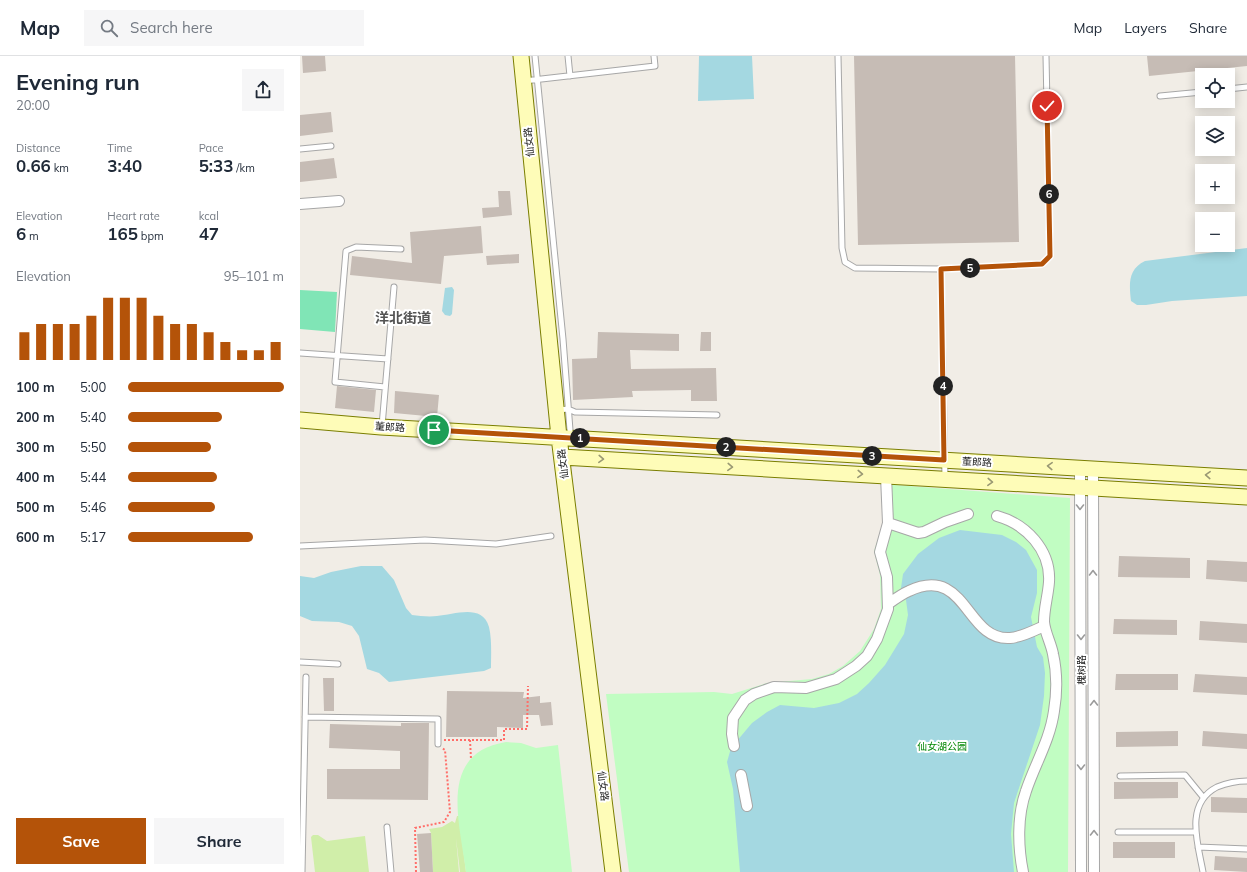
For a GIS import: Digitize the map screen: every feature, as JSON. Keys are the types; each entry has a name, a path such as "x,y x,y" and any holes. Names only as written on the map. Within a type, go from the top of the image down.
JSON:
{"street":[{"name":"仙女路","path":"521,56 530,80 565,433 562,457 613,872"},
{"path":"300,204 339,201"},
{"name":"董郎路","path":"300,420 382,427 565,433 944,460 1247,478"},
{"name":"董郎路","path":"562,457 1247,497"},
{"name":"槐树路","path":"1086,468 1094,872"},
{"path":"733,745 733,718 739,707 754,694 778,686 792,688 814,687 836,679 856,666 867,656 877,639 884,624 888,604 887,577 880,552 888,523 886,476"},
{"name":"槐树路","path":"1081,872 1087,488"},
{"path":"888,523 918,533 968,514"},
{"path":"997,516 1014,522 1026,531 1043,552 1049,580 1040,628 1053,653 1056,683 1054,710 1050,732 1026,791 1022,805 1020,833 1024,872"},
{"path":"888,604 918,588 936,587 944,589 960,598 978,624 991,634 1008,638 1020,637 1040,628"},
{"path":"741,775 747,806"}],"lane":[{"path":"535,56 530,80 655,66 654,56"},
{"path":"568,56 570,76"},
{"path":"838,56 842,248 845,262 854,268 941,269 1042,264 1050,256 1046,56"},
{"path":"1235,88 1247,87"},
{"path":"1160,96 1195,93"},
{"path":"300,149 331,146"},
{"path":"385,387 335,382 346,251 356,247 401,249"},
{"path":"941,269 945,479"},
{"path":"382,427 394,287"},
{"path":"300,353 388,358"},
{"path":"563,410 575,412 717,415"},
{"path":"300,546 425,540 496,544 551,536"},
{"path":"300,662 338,664"},
{"path":"302,872 303,724 305,717 306,677"},
{"path":"305,717 438,719 438,742"},
{"path":"1120,776 1185,775 1203,797"},
{"path":"1203,872 1196,832 1196,814 1203,797 1227,782 1247,781"},
{"path":"387,827 391,872"},
{"path":"1118,832 1196,832"},
{"path":"1198,847 1247,849"}],"path":[{"path":"438,742 504,740 504,729 527,729 528,686"},
{"path":"470,740 471,758"},
{"path":"416,872 415,828 444,822 450,812 445,750 438,742"}],"green space":[{"path":"300,290 337,292 335,332 300,329"},
{"name":"仙女湖公园","path":"882,484 1070,498 1068,872 629,872 606,694 714,692 732,694 767,683 812,679 829,674 843,666 860,651 874,629 881,609 880,575 874,551 882,526"},
{"path":"506,742 521,743 536,748 558,745 572,872 466,872 458,812 458,793 461,775 470,760 484,749"},
{"path":"457,816 459,816 466,872 460,872 456,838 459,872 433,872 431,833 429,829 442,827 452,821 455,823"},
{"path":"313,835 318,835 327,841 365,836 369,872 315,872 311,837"}],"water":[{"path":"699,56 752,56 754,99 698,101"},
{"path":"1247,248 1247,296 1172,301 1146,305 1137,305 1131,301 1131,278 1135,268 1145,261 1216,252 1235,252 1235,250"},
{"path":"452,287 454,290 452,314 450,316 445,315 442,311 445,288"},
{"path":"960,530 1002,535 1016,542 1026,550 1037,570 1037,593 1031,617 1037,647 1043,657 1045,673 1044,696 1040,725 1014,803 1011,834 1014,872 740,872 733,789 727,762 731,748 752,723 780,705 814,708 839,703 857,694 869,683 885,665 904,634 908,615 906,600 901,588 903,574 918,554 939,538"},
{"path":"361,566 382,566 394,580 406,608 412,615 434,616 467,612 480,615 489,627 491,642 491,668 484,671 389,682 379,673 367,669 359,636 352,626 339,622 312,621 300,616 300,576 314,578 331,572"}],"building":[{"path":"302,56 325,56 326,71 303,73"},
{"path":"854,56 1015,56 1019,242 858,245"},
{"path":"1147,56 1247,56 1247,66 1227,68 1195,68 1195,71 1149,76"},
{"path":"331,112 333,132 300,136 300,115"},
{"path":"334,158 337,178 300,182 300,162"},
{"path":"498,191 510,191 512,215 483,218 482,208 499,207"},
{"path":"481,226 483,253 444,256 441,284 350,275 352,256 412,263 410,232"},
{"path":"519,254 519,263 487,265 486,256"},
{"path":"598,332 679,334 679,351 630,350 631,369 716,368 717,401 691,401 691,390 632,391 633,397 573,400 572,359 597,358"},
{"path":"701,332 711,332 711,351 700,351"},
{"path":"337,386 376,390 374,412 335,408"},
{"path":"395,391 439,395 437,417 394,413"},
{"path":"1119,556 1190,558 1190,578 1118,577"},
{"path":"1207,560 1247,562 1247,582 1206,579"},
{"path":"1114,619 1177,620 1177,635 1113,634"},
{"path":"1200,621 1247,624 1247,643 1199,640"},
{"path":"1116,674 1178,674 1178,690 1115,690"},
{"path":"1195,674 1247,677 1247,695 1193,692"},
{"path":"323,678 334,678 334,711 324,711"},
{"path":"447,691 524,692 523,698 540,696 540,703 551,702 553,725 541,726 539,715 523,715 523,728 497,727 497,737 446,737"},
{"path":"401,723 429,723 428,800 327,799 327,769 400,769 400,751 329,748 330,724 401,726"},
{"path":"1178,731 1178,746 1116,747 1116,732"},
{"path":"1203,731 1247,734 1247,749 1202,746"},
{"path":"1114,782 1178,782 1178,798 1114,799"},
{"path":"1211,797 1247,798 1247,813 1211,812"},
{"path":"431,833 433,872 420,872 417,834"},
{"path":"1113,842 1175,842 1175,858 1113,858"},
{"path":"1215,856 1247,858 1247,872 1214,870"}],"district":[{"name":"洋北街道","path":"403,318"}],"route":[{"path":"434,430 944,460 941,269 1042,264 1050,256 1047,106"}]}
